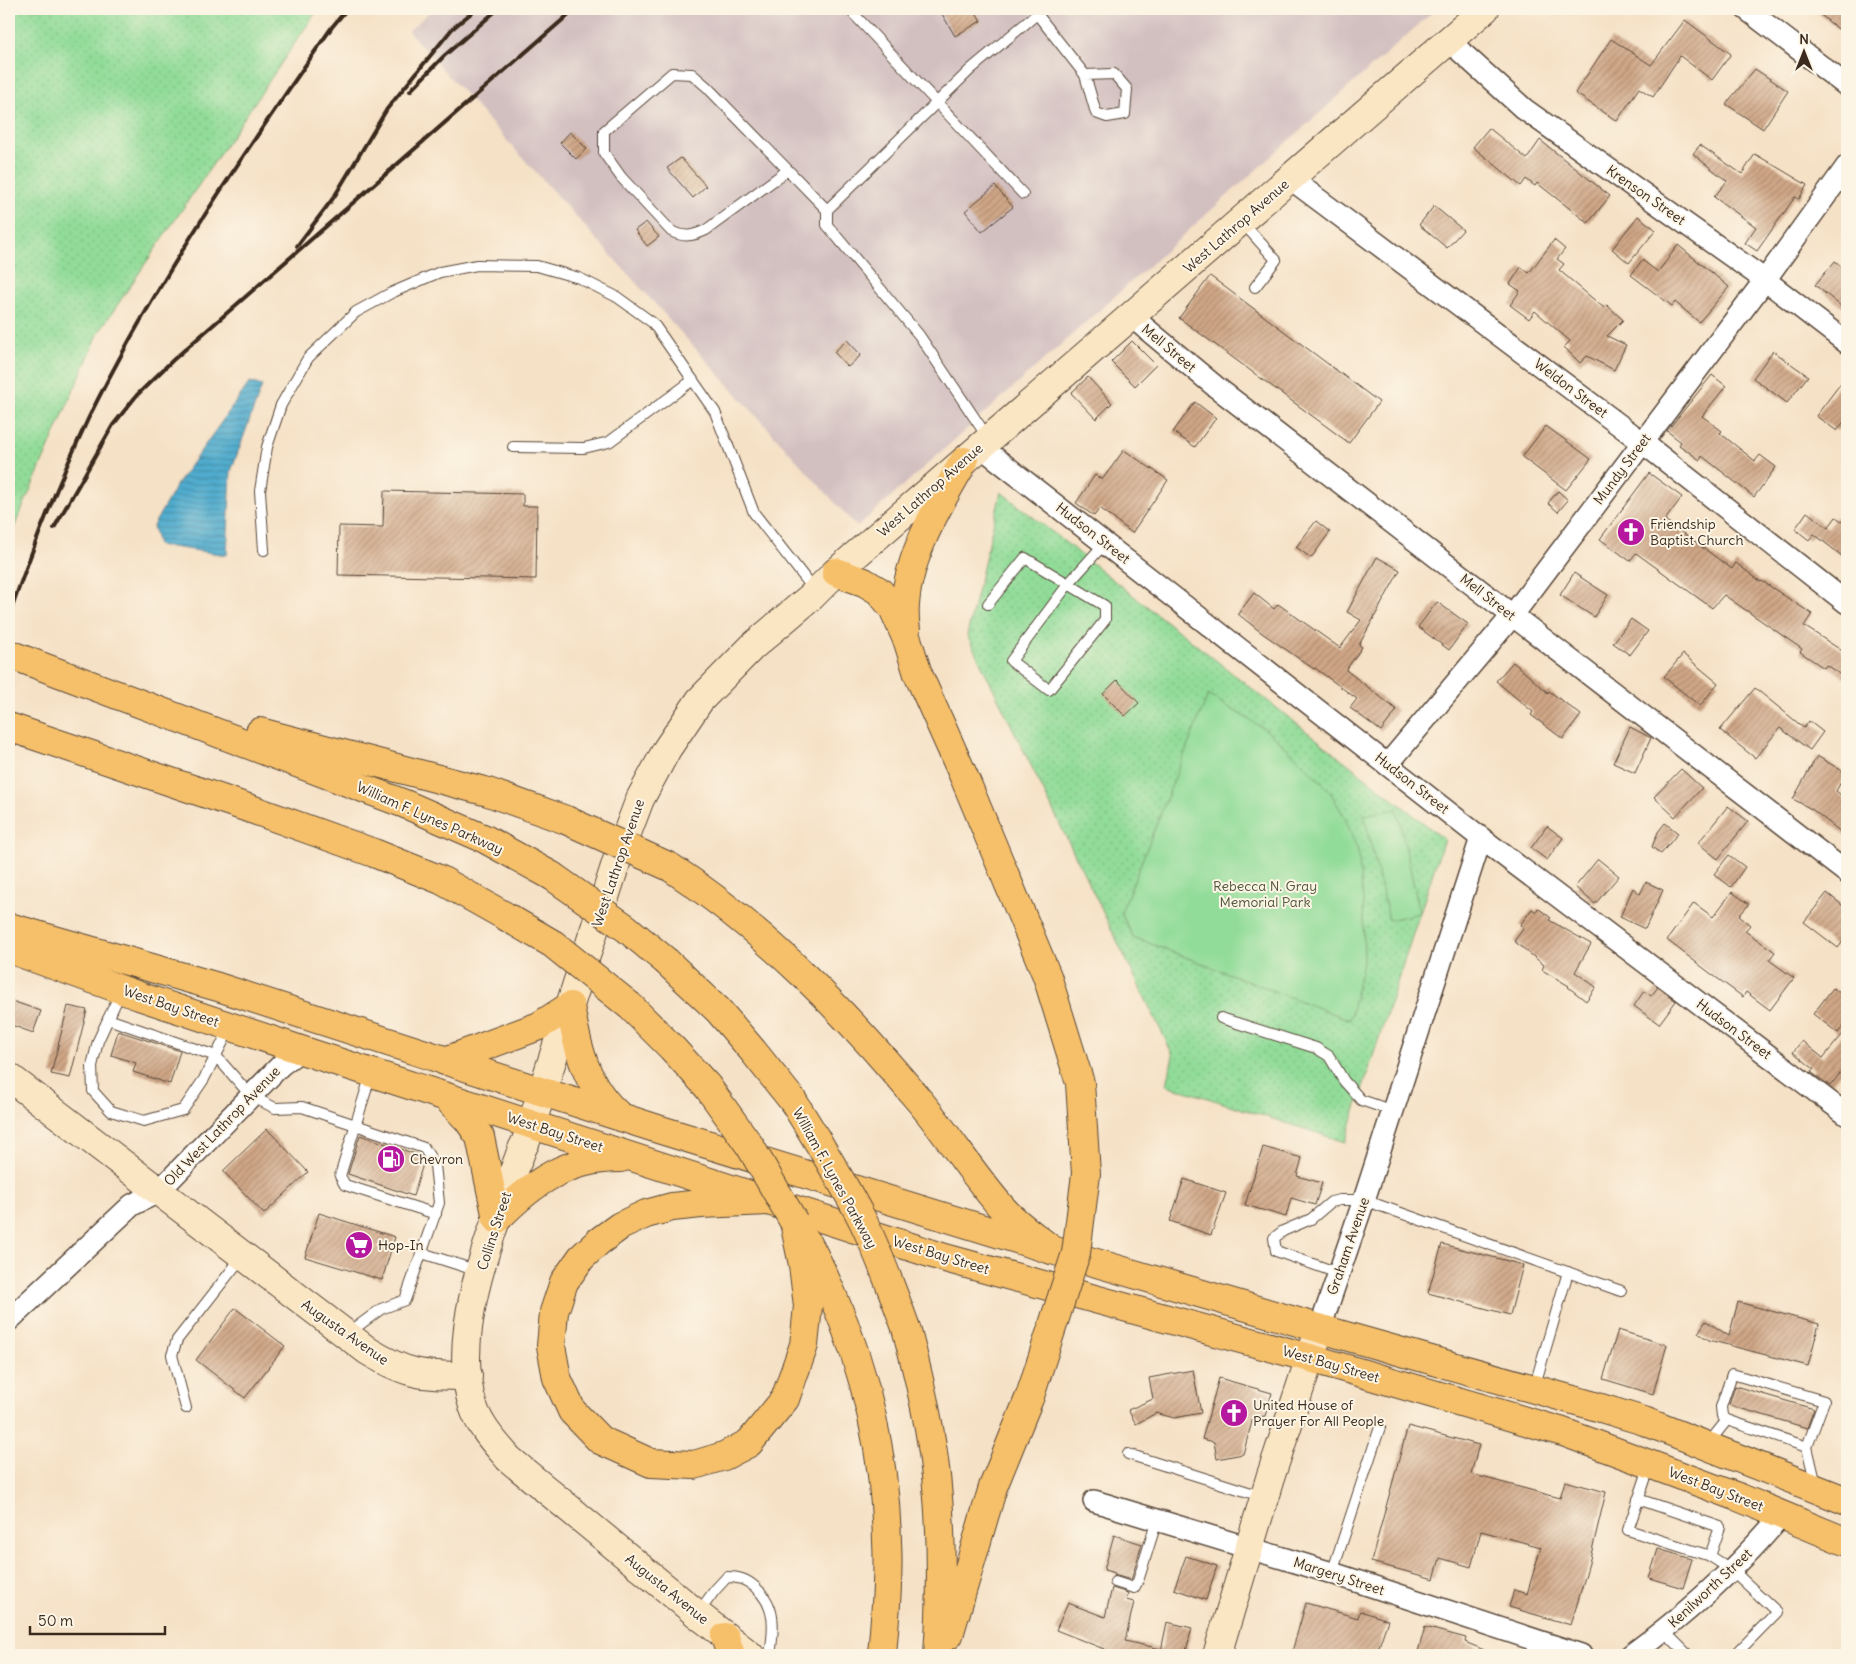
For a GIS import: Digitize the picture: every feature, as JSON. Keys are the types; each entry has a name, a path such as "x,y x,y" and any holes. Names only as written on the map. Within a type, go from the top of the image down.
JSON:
{"main road":[{"path":"908,642 904,617 907,592 915,558 927,527 977,449"},
{"path":"836,572 864,582 879,591 893,608 908,642 918,674 965,779 1047,976 1080,1083 1086,1174 1076,1253 1030,1396 993,1487 943,1655"},
{"name":"William F. Lynes Parkway","path":"9,654 405,804 485,839 552,876 626,928 667,962 718,1010 793,1101 822,1148 863,1221 885,1270 906,1328 930,1430 937,1487 942,1573 938,1655"},
{"path":"57,671 277,736 488,792 566,820 670,867 698,886 769,943 858,1029 923,1105 1004,1210 1052,1250"},
{"path":"9,727 251,809 374,853 441,880 553,944 630,1006 672,1048 707,1086 750,1146 794,1222 809,1261 841,1314 860,1368 883,1481 887,1574 882,1655"},
{"name":"West Bay Street","path":"9,927 218,987 622,1118 1052,1250 1591,1404 1644,1421 1847,1501"},
{"name":"West Bay Street","path":"9,949 231,1027 945,1258 1310,1358 1563,1432 1782,1515 1847,1542"},
{"path":"445,1061 539,1026 570,1006 575,1037 586,1071 609,1107 622,1118"},
{"path":"445,1096 468,1120 480,1137 497,1219"},
{"path":"497,1219 519,1196 541,1180 562,1169 589,1161 611,1158 634,1158"},
{"path":"769,1202 701,1204 646,1214 620,1226 598,1242 581,1258 564,1282 554,1312 551,1346 558,1378 572,1411 600,1440 651,1463 694,1465 724,1456 749,1443 785,1399 804,1345 808,1306 809,1261"}],"street":[{"name":"West Lathrop Avenue","path":"543,1091 618,857 640,799 667,748 700,700 753,646 836,572 1485,9"},
{"path":"1746,9 1847,86"},
{"name":"Krenson Street","path":"1449,41 1524,109 1765,280 1847,343"},
{"name":"Mundy Street","path":"1388,764 1512,616 1765,280 1847,166"},
{"name":"Weldon Street","path":"1291,178 1642,442 1847,603"},
{"name":"Mell Street","path":"1132,316 1216,387 1847,873"},
{"name":"Hudson Street","path":"977,449 1105,543 1481,838 1847,1115"},
{"name":"Graham Avenue","path":"1217,1655 1265,1497 1338,1273 1364,1200 1481,838"},
{"name":"Old West Lathrop Avenue","path":"9,1320 132,1205 158,1192 281,1065 301,1050"},
{"name":"Augusta Avenue","path":"9,1077 368,1352 387,1363 422,1375 468,1376 468,1388 473,1407 482,1425 509,1459 697,1614 728,1646 750,1655"},
{"name":"Collins Street","path":"468,1376 467,1356 470,1312 480,1272 543,1091"},
{"name":"Margery Street","path":"1094,1502 1332,1573 1581,1655"},
{"name":"Kenilworth Street","path":"1632,1655 1664,1631 1732,1570 1782,1515"}],"lane":[{"path":"849,9 1022,194"},
{"path":"827,210 971,69 1040,11 1085,75 1096,114 1106,117 1125,114 1127,89 1114,74 1085,75"},
{"path":"788,170 706,230 693,236 680,236 671,231 621,177 604,153 604,132 672,73 692,74 788,170 827,210 827,225 919,335 977,449"},
{"path":"1241,221 1276,260 1255,287"},
{"path":"264,550 260,490 267,447 281,405 308,358 356,312 391,292 440,272 477,265 536,266 579,278 617,297 654,323 715,412 754,513 815,592"},
{"path":"513,447 584,448 609,442 693,380"},
{"path":"988,604 1025,558 1070,583 1105,606 1105,620 1049,690 1011,661 1070,583 1105,543"},
{"path":"122,990 98,1041 92,1066 93,1091 111,1112 144,1121 183,1110 204,1079 231,1027"},
{"path":"1221,1018 1316,1048 1329,1056 1344,1081 1361,1100 1392,1111"},
{"path":"108,1019 216,1056 251,1096 275,1108 302,1107 424,1148 435,1166 440,1203 405,1300 381,1309 346,1335"},
{"path":"371,1072 340,1176 345,1185 436,1214"},
{"path":"1338,1273 1276,1251 1274,1238 1283,1231 1311,1219 1331,1202 1364,1200 1621,1291"},
{"path":"422,1253 480,1272"},
{"path":"186,1408 172,1355 177,1340 243,1256"},
{"path":"1534,1389 1568,1272"},
{"path":"1807,1447 1727,1420 1722,1416 1721,1407 1732,1374 1824,1401 1807,1447 1817,1489"},
{"path":"1707,1445 1727,1420"},
{"path":"1332,1573 1380,1427"},
{"path":"1128,1454 1265,1497"},
{"path":"1650,1464 1628,1530 1710,1556 1732,1570 1777,1612 1735,1655"},
{"path":"1638,1499 1720,1527 1710,1556"},
{"path":"1115,1582 1134,1588 1138,1581 1157,1520"},
{"path":"697,1614 727,1577 736,1577 748,1581 765,1596 771,1608 773,1634 770,1655"},
{"path":"1664,1631 1688,1655"}],"shaded area":[{"path":"433,9 1436,9 857,527 408,31"}],"green space":[{"path":"9,9 318,9 99,332 9,539"},
{"name":"Rebecca N. Gray Memorial Park","path":"1001,492 1444,839 1345,1142 1167,1085 1173,1055 967,635"},
{"path":"1208,695 1265,729 1329,790 1345,818 1358,851 1363,900 1364,958 1350,1020 1133,937 1121,913"},
{"path":"1397,809 1420,913 1389,920 1364,815"}],"water":[{"path":"250,382 262,386 231,471 227,555 158,545 153,526 177,484"}],"building":[{"path":"939,9 974,9 981,21 955,36"},
{"path":"1813,9 1847,9 1847,36"},
{"path":"1685,20 1731,54 1712,80 1680,56 1653,97 1639,88 1617,121 1575,93 1611,39 1651,65"},
{"path":"1755,69 1788,91 1763,129 1726,104"},
{"path":"1489,128 1527,159 1540,140 1610,196 1588,223 1537,183 1535,186 1526,179 1521,186 1473,147"},
{"path":"570,132 587,149 576,159 560,143"},
{"path":"1700,145 1742,174 1755,154 1807,185 1799,199 1795,197 1757,251 1745,243 1756,227 1714,197 1727,181 1693,154"},
{"path":"681,158 706,186 693,198 667,168"},
{"path":"995,186 1013,207 982,232 965,211"},
{"path":"1434,206 1463,230 1447,248 1419,225"},
{"path":"1638,216 1656,230 1629,263 1612,249"},
{"path":"646,222 659,237 647,246 635,230"},
{"path":"1554,240 1565,249 1557,259 1564,264 1559,270 1604,308 1607,305 1623,320 1607,336 1626,345 1614,370 1587,356 1580,363 1564,347 1570,341 1535,311 1529,319 1510,305 1520,291 1510,284 1521,267 1529,273"},
{"path":"1678,245 1729,287 1699,322 1675,302 1672,306 1631,275 1642,260 1658,272"},
{"path":"1835,261 1847,271 1847,311 1815,285"},
{"path":"1210,276 1379,402 1349,443 1179,318"},
{"path":"847,340 861,355 848,367 834,352"},
{"path":"1132,341 1156,365 1135,386 1111,362"},
{"path":"1773,351 1808,376 1787,403 1753,378"},
{"path":"1712,375 1726,386 1702,416 1722,431 1720,433 1755,461 1760,455 1776,467 1754,497 1702,456 1700,460 1679,445 1681,442 1667,431"},
{"path":"1847,375 1847,417 1837,431 1816,416"},
{"path":"1088,377 1112,403 1096,419 1071,393"},
{"path":"1195,402 1216,418 1195,447 1173,432"},
{"path":"1546,426 1591,459 1566,490 1522,457"},
{"path":"1124,450 1168,480 1132,533 1100,508 1094,516 1076,503 1095,475 1102,480"},
{"path":"1649,473 1682,497 1665,520 1732,569 1736,563 1761,582 1812,614 1804,626 1847,654 1847,679 1826,665 1824,668 1800,652 1802,649 1724,595 1712,608 1636,553 1630,561 1600,539"},
{"path":"384,491 523,494 523,506 537,506 536,579 338,575 339,526 383,527"},
{"path":"1558,491 1568,500 1558,512 1548,503"},
{"path":"1807,512 1828,528 1836,517 1847,525 1847,560 1814,534 1809,540 1795,529"},
{"path":"1316,521 1330,532 1311,558 1296,547"},
{"path":"1377,557 1400,570 1359,645 1362,647 1346,670 1397,710 1381,731 1350,708 1357,699 1262,633 1238,614 1254,593 1274,609 1278,604 1340,648 1361,620 1347,612"},
{"path":"1574,573 1608,595 1594,617 1560,595"},
{"path":"1437,602 1468,624 1449,650 1418,627"},
{"path":"1631,619 1648,631 1630,655 1613,643"},
{"path":"1683,654 1718,683 1700,706 1664,677"},
{"path":"1513,662 1548,693 1549,691 1581,715 1563,739 1531,715 1533,712 1496,681"},
{"path":"1117,680 1139,703 1125,716 1103,694"},
{"path":"1755,688 1804,728 1809,721 1823,732 1810,750 1780,728 1755,758 1720,730"},
{"path":"1630,727 1651,738 1635,773 1613,763"},
{"path":"1817,756 1846,773 1836,791 1847,800 1847,837 1813,810 1793,799"},
{"path":"1681,769 1702,788 1675,817 1654,797"},
{"path":"1728,806 1748,821 1718,859 1698,843"},
{"path":"1665,823 1678,833 1661,854 1652,847 1658,832"},
{"path":"1547,826 1563,838 1547,860 1531,848"},
{"path":"1729,855 1745,867 1731,887 1714,874"},
{"path":"1598,859 1619,876 1595,904 1575,887"},
{"path":"1646,882 1663,890 1645,929 1620,917 1633,888 1640,894"},
{"path":"1732,892 1749,904 1739,916 1750,925 1745,931 1775,952 1769,960 1794,978 1770,1010 1746,992 1743,997 1667,940 1694,903 1713,917"},
{"path":"1827,893 1847,909 1847,936 1838,948 1804,922"},
{"path":"1538,908 1551,918 1549,920 1591,944 1575,972 1596,987 1586,1001 1569,986 1542,970 1544,965 1514,941 1524,928 1520,925 1532,909 1536,912"},
{"path":"1658,987 1676,1001 1659,1024 1634,1006 1644,991 1651,996"},
{"path":"1833,988 1847,998 1847,1020 1838,1033 1813,1014"},
{"path":"9,1000 41,1011 33,1033 9,1024"},
{"path":"68,1006 87,1010 70,1078 51,1074"},
{"path":"1847,1029 1847,1065 1830,1086 1811,1072 1814,1069 1793,1052 1802,1041 1823,1058"},
{"path":"118,1031 180,1051 170,1084 133,1072 136,1063 111,1055"},
{"path":"267,1129 308,1172 264,1214 223,1171"},
{"path":"360,1135 421,1156 424,1161 413,1196 348,1174"},
{"path":"1263,1147 1302,1158 1297,1176 1322,1183 1315,1205 1291,1198 1286,1217 1245,1205"},
{"path":"1184,1179 1226,1193 1211,1235 1170,1221"},
{"path":"319,1213 395,1237 382,1280 305,1257"},
{"path":"1442,1244 1523,1265 1510,1315 1428,1293"},
{"path":"1738,1302 1819,1324 1808,1366 1709,1340 1698,1333 1706,1321 1729,1336"},
{"path":"235,1308 285,1346 245,1398 196,1360"},
{"path":"1618,1330 1667,1345 1653,1394 1603,1379"},
{"path":"1193,1370 1201,1413 1174,1418 1156,1413 1136,1424 1128,1410 1153,1399 1149,1378"},
{"path":"1219,1378 1272,1393 1265,1416 1253,1418 1243,1454 1217,1459 1214,1442 1202,1439"},
{"path":"1735,1386 1814,1409 1807,1428 1729,1405"},
{"path":"1408,1426 1479,1445 1471,1474 1560,1498 1565,1481 1606,1492 1589,1563 1571,1625 1509,1607 1514,1590 1527,1594 1541,1547 1481,1531 1471,1567 1440,1558 1434,1579 1371,1562"},
{"path":"1114,1535 1142,1544 1131,1580 1104,1570"},
{"path":"1658,1549 1692,1559 1683,1588 1649,1578"},
{"path":"1186,1556 1217,1566 1206,1600 1174,1589"},
{"path":"1112,1588 1128,1593 1126,1600 1134,1602 1125,1641 1161,1649 1161,1651 1167,1622 1192,1628 1185,1655 1102,1655 1104,1649 1056,1630 1068,1603 1105,1617"},
{"path":"1306,1603 1358,1618 1360,1611 1388,1620 1376,1655 1291,1655"},
{"path":"1425,1627 1466,1638 1465,1642 1496,1655 1417,1655"}],"railway":[{"path":"9,616 66,467 88,419 142,317 202,218 266,122 332,27 347,9"},
{"path":"297,246 334,197 387,109 452,29 476,9"},
{"path":"410,91 444,56 498,9"},
{"path":"54,528 113,425 137,395 173,360 575,9"}],"place":[{"name":"Friendship Baptist Church","path":"1631,532"},
{"name":"Chevron","path":"391,1159"},
{"name":"Hop-In","path":"359,1245"},
{"name":"United House of Prayer For All People","path":"1234,1413"}]}
